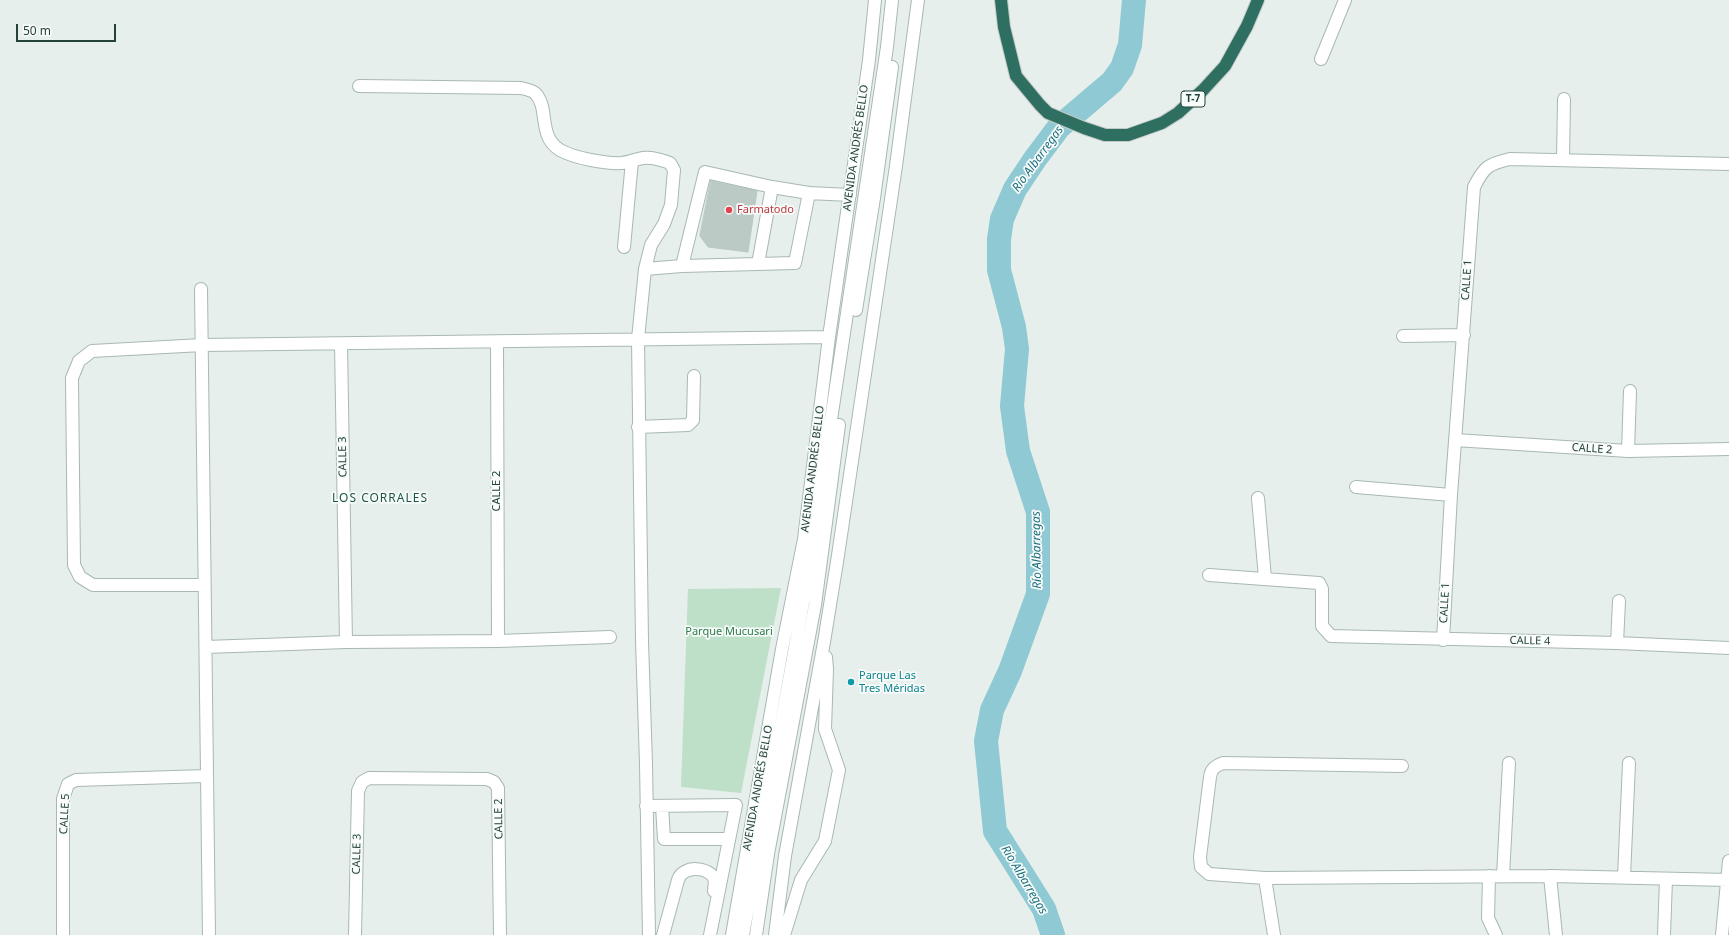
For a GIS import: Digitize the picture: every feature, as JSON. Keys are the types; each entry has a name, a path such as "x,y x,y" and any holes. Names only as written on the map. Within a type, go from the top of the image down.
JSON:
{"highway":[{"name":"T-7","path":"1001,0 1004,27 1016,76 1029,93 1048,113 1084,128 1106,134 1128,135 1162,123 1178,113 1203,90 1225,66 1247,26 1258,0"}],"street":[{"name":"AVENIDA ANDRÉS BELLO","path":"732,935 782,649 804,539 829,337 869,60 875,0"},
{"path":"743,935 811,556 887,47 892,0"},
{"path":"756,935 768,854 815,604 850,350 876,191 900,0"},
{"path":"775,935 785,856 824,642 896,166 918,0"},
{"path":"1321,59 1345,0"},
{"path":"360,86 521,88 534,92 540,100 546,131 550,142 560,150 599,161 622,163 645,158 660,160 670,162 674,170 672,205 664,224 651,245 646,269 638,339 638,427 649,935"},
{"path":"1563,160 1564,99"},
{"name":"CALLE 1","path":"1443,640 1454,440 1464,335 1474,187 1481,172 1494,163 1510,159 1729,164"},
{"path":"624,247 632,161"},
{"path":"682,266 705,172 772,187 809,193 850,195"},
{"path":"758,264 772,187"},
{"path":"646,269 682,266 795,263 809,193"},
{"path":"201,289 209,935"},
{"path":"1403,336 1464,335"},
{"path":"204,585 93,585 80,577 74,565 72,378 79,361 92,351 202,345 829,337"},
{"name":"CALLE 2","path":"497,342 498,641"},
{"name":"CALLE 3","path":"341,344 346,642"},
{"path":"638,427 691,424 693,420 694,376"},
{"path":"1628,451 1630,390"},
{"name":"CALLE 2","path":"1454,440 1628,451 1729,449"},
{"path":"1356,487 1451,495"},
{"path":"1209,575 1265,578 1258,498"},
{"name":"CALLE 4","path":"1265,578 1319,583 1322,589 1322,626 1331,636 1443,640 1617,643 1729,648"},
{"path":"1617,643 1619,602"},
{"path":"206,647 346,642 498,641 610,637"},
{"path":"784,935 801,880 824,841 839,770 826,729 827,669 824,642"},
{"path":"1402,766 1223,763 1214,768 1210,777 1200,857 1201,867 1204,871 1214,875 1265,878 1550,876 1728,880"},
{"path":"1503,876 1509,763"},
{"path":"1624,877 1629,763"},
{"name":"CALLE 5","path":"63,935 63,799 68,784 76,780 206,776"},
{"name":"CALLE 2","path":"369,778 487,779 494,782 498,788 500,935"},
{"name":"CALLE 3","path":"355,935 358,791 362,782 369,778"},
{"path":"646,806 736,805 710,935"},
{"path":"662,806 664,839 729,839"},
{"path":"1722,935 1729,862"},
{"path":"663,935 679,877 688,870 697,869 711,874 715,880 704,935"},
{"path":"1489,876 1488,918 1496,935"},
{"path":"1550,876 1556,935"},
{"path":"1265,878 1274,935"},
{"path":"1664,935 1666,879"}],"green space":[{"name":"Parque Mucusari","path":"781,588 741,793 681,787 688,589"}],"building":[{"name":"Farmatodo","path":"711,181 757,191 748,252 708,247 700,236"}],"waterway":[{"name":"Río Albarregas","path":"1053,935 1044,909 995,831 986,741 992,710 1010,671 1038,594 1038,512 1018,451 1012,406 1017,349 1014,327 999,270 999,239 1002,219 1015,189 1035,159 1059,127 1112,82 1122,68 1130,45 1134,0"}],"place":[{"name":"Farmatodo","path":"729,210"},
{"name":"Parque Las Tres Méridas","path":"851,682"}],"district":[{"name":"LOS CORRALES","path":"380,499"}]}
